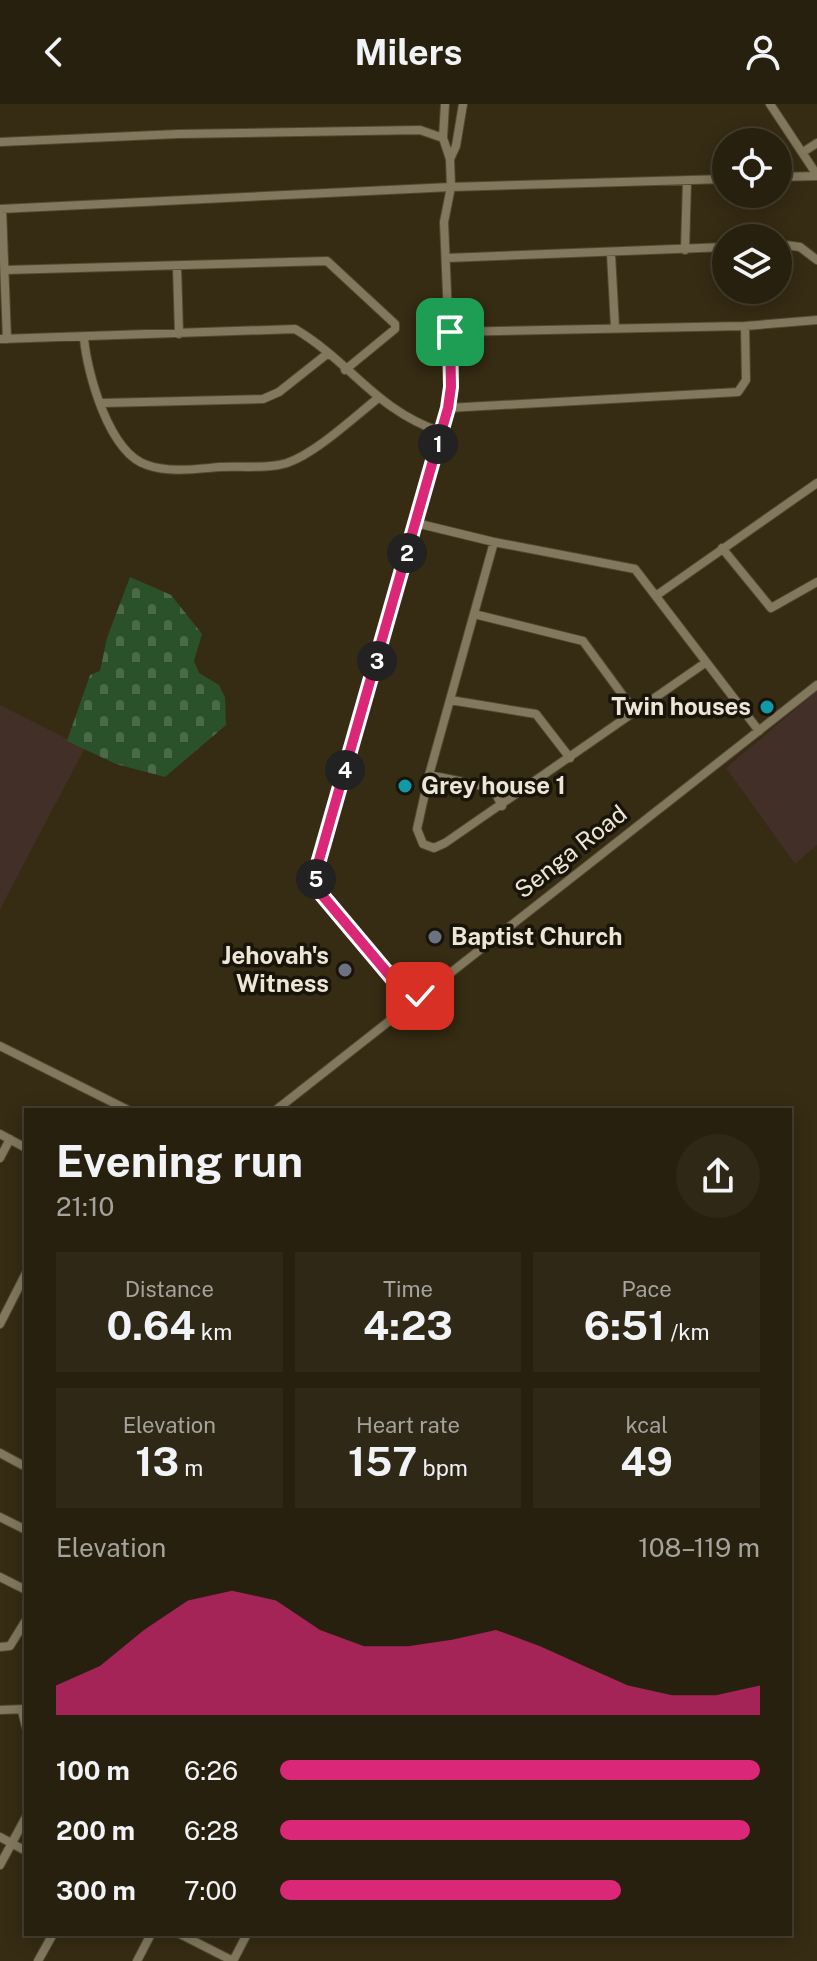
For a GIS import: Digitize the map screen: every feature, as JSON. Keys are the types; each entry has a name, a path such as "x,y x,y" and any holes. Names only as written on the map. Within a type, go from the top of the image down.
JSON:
{"street":[{"path":"420,996 396,983 322,895 316,880 317,867 448,408 451,387 450,332 444,222 451,187 450,159 443,138 445,104"},
{"path":"450,159 456,146 463,104"},
{"path":"770,104 817,175 792,176"},
{"path":"0,142 178,134 420,130 443,138"},
{"path":"803,152 817,143"},
{"path":"441,432 404,418 377,399 295,329 4,339 5,270 1,209 451,187 712,180"},
{"path":"685,250 687,181"},
{"path":"792,246 800,247 817,260"},
{"path":"447,258 712,248"},
{"path":"611,254 615,327"},
{"path":"5,270 330,262 395,324 395,329 345,370"},
{"path":"177,266 179,334"},
{"path":"450,332 745,326 817,320"},
{"path":"448,408 738,392 746,380 745,326"},
{"path":"84,338 87,371 111,429 137,460 146,465 176,470 290,462 377,399"},
{"path":"102,403 263,399 279,392 327,354"},
{"path":"657,595 817,483"},
{"path":"416,523 494,542 630,567 657,595 759,731"},
{"path":"494,542 429,775 417,829 423,844 434,848 445,843 705,663"},
{"path":"722,548 771,608 817,582"},
{"path":"474,614 583,641 635,712"},
{"name":"Senga Road","path":"279,1108 817,685"},
{"path":"450,700 536,714 570,758"},
{"path":"429,775 490,786 496,791 502,806"},
{"path":"396,983 401,1011"},
{"path":"0,1046 113,1107"},
{"path":"0,1134 24,1147"},
{"path":"0,1158 10,1139"},
{"path":"0,1324 24,1277"},
{"path":"0,1453 24,1466"},
{"path":"0,1517 24,1529"},
{"path":"0,1577 24,1589"},
{"path":"0,1647 10,1646 24,1623"},
{"path":"0,1710 24,1710"},
{"path":"0,1865 24,1821"},
{"path":"0,1837 24,1850"},
{"path":"38,1961 52,1936"},
{"path":"137,1961 150,1936"},
{"path":"184,1936 233,1961 246,1936"}],"shaded area":[{"path":"817,691 817,845 795,864 726,768"},
{"path":"0,705 85,748 0,909"}],"green space":[{"path":"130,577 171,595 202,634 194,661 199,673 219,685 225,697 226,725 165,777 116,764 67,741 90,675 100,671 107,638"}],"place":[{"name":"Twin houses","path":"767,707"},
{"name":"Grey house 1","path":"405,786"},
{"name":"Baptist Church","path":"435,937"},
{"name":"Jehovah's Witness","path":"345,970"}],"route":[{"path":"420,996 396,983 322,895 316,880 317,867 448,408 451,387 450,332"}]}
